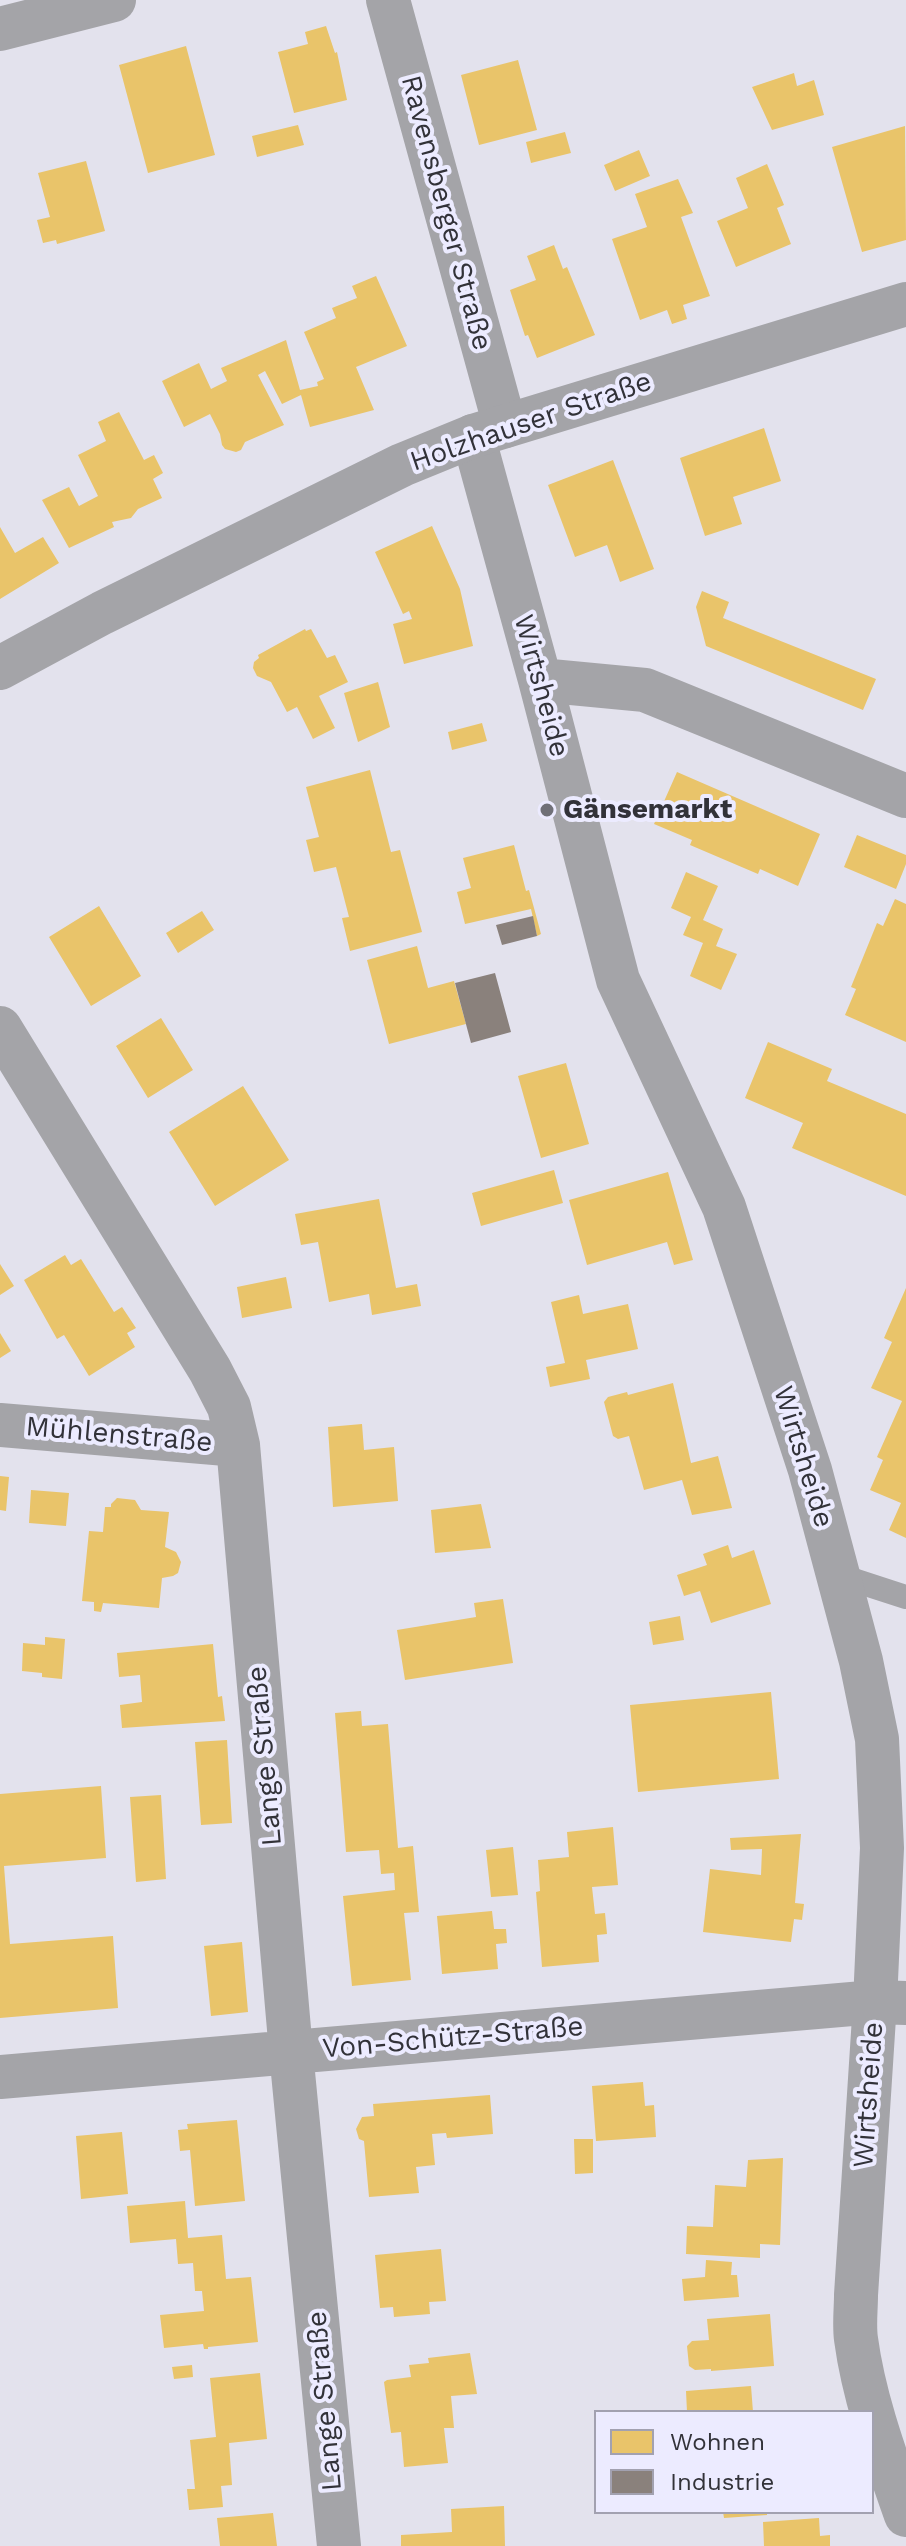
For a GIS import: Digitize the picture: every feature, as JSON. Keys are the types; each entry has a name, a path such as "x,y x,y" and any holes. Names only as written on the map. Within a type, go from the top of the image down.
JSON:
{"street":[{"path":"0,29 114,0"},
{"name":"Ravensberger Straße","path":"388,0 489,431"},
{"name":"Holzhauser Straße","path":"0,668 102,613 402,465 489,431 906,304"},
{"name":"Wirtsheide","path":"489,431 540,680 618,980 724,1207 810,1470 861,1661 877,1739 890,2003 856,2295 855,2335 873,2410"},
{"path":"540,680 645,690 906,796"},
{"name":"Lange Straße","path":"0,1028 210,1370 229,1407 238,1445 291,2052 339,2546"},
{"name":"Mühlenstraße","path":"0,1425 238,1445"},
{"name":"Von-Schütz-Straße","path":"0,2077 890,2003"},
{"name":"Wirtsheide","path":"874,2413 906,2515"}],"lane":[{"path":"838,1575 906,1597"}],"building: Wohnen":[{"path":"326,26 337,52 347,100 294,113 278,52 308,44 305,32"},
{"path":"186,46 215,155 148,173 119,65"},
{"path":"518,60 537,130 479,145 461,75"},
{"path":"794,73 797,86 814,80 824,115 772,130 752,87"},
{"path":"298,125 304,145 257,157 252,136"},
{"path":"905,126 906,240 862,252 832,147"},
{"path":"565,132 571,153 531,163 526,142"},
{"path":"639,150 650,176 615,191 604,165"},
{"path":"86,161 105,231 57,244 56,240 43,243 37,220 50,217 38,173"},
{"path":"767,164 784,205 777,208 791,244 736,267 717,221 748,208 736,178"},
{"path":"678,179 693,213 681,217 710,296 683,305 687,319 672,324 667,310 640,320 612,239 647,227 635,194"},
{"path":"554,245 563,269 567,267 595,335 537,358 528,335 525,336 510,290 536,280 527,256"},
{"path":"376,276 407,346 356,367 374,410 310,427 301,395 282,404 265,371 258,375 284,425 245,442 236,452 222,445 210,414 184,427 162,381 199,363 211,389 227,381 221,368 286,340 300,390 318,386 317,382 324,379 304,332 336,318 332,308 357,298 352,286"},
{"path":"119,412 144,460 154,455 163,473 153,479 162,498 138,509 131,518 112,522 114,527 69,548 42,500 69,487 79,506 98,496 78,455 106,441 98,422"},
{"path":"764,428 781,481 733,497 742,524 705,536 680,458"},
{"path":"613,460 654,569 620,582 607,545 575,557 548,485"},
{"path":"432,526 460,589 473,646 404,664 393,624 412,619 409,611 403,614 375,552"},
{"path":"0,527 15,553 43,537 59,563 0,599"},
{"path":"702,591 729,602 723,618 876,679 863,710 706,646 696,607"},
{"path":"305,629 311,629 327,658 335,655 348,682 319,696 335,728 313,739 297,707 287,712 271,682 257,676 253,668 258,655"},
{"path":"378,682 390,727 358,742 344,693"},
{"path":"482,723 487,741 452,750 448,732"},
{"path":"370,770 391,852 400,850 422,932 350,951 342,918 349,917 336,867 314,872 306,840 319,837 306,787"},
{"path":"677,772 820,834 798,886 760,869 758,874 690,845 692,840 654,824"},
{"path":"857,835 906,855 906,864 896,889 844,867"},
{"path":"514,845 541,934 537,936 531,909 465,924 457,892 471,888 463,858"},
{"path":"686,872 718,886 703,920 723,929 716,946 737,954 721,990 690,976 703,943 683,935 691,917 671,908"},
{"path":"895,899 906,904 906,1042 845,1015 856,989 851,987 877,923 883,926"},
{"path":"99,906 141,976 91,1006 49,937"},
{"path":"202,911 214,930 178,953 166,933"},
{"path":"417,946 428,988 454,981 466,1024 389,1044 367,960"},
{"path":"161,1018 193,1070 148,1098 116,1046"},
{"path":"768,1042 832,1069 827,1081 906,1114 906,1196 792,1148 803,1123 745,1098"},
{"path":"566,1063 589,1144 541,1158 518,1076"},
{"path":"243,1086 289,1160 215,1206 169,1132"},
{"path":"554,1170 563,1203 481,1226 472,1193"},
{"path":"668,1172 693,1260 674,1265 667,1242 587,1265 569,1200"},
{"path":"379,1199 396,1288 417,1284 421,1306 372,1315 369,1294 329,1302 318,1242 301,1245 295,1214"},
{"path":"65,1255 71,1265 81,1259 114,1312 122,1307 136,1328 127,1333 135,1347 89,1376 64,1335 57,1339 24,1280"},
{"path":"0,1264 14,1286 0,1295"},
{"path":"286,1277 292,1308 242,1318 237,1287"},
{"path":"906,1288 906,1538 889,1530 901,1503 870,1490 883,1460 877,1457 902,1401 871,1388 892,1342 884,1338"},
{"path":"579,1295 583,1314 628,1304 638,1349 586,1360 590,1379 550,1387 546,1367 565,1363 551,1302"},
{"path":"0,1333 11,1351 0,1358"},
{"path":"673,1383 691,1463 718,1456 732,1508 692,1515 682,1480 644,1490 629,1436 618,1439 613,1436 604,1402 608,1397"},
{"path":"362,1424 364,1450 394,1447 398,1501 333,1507 328,1427"},
{"path":"0,1476 9,1477 6,1511 0,1510"},
{"path":"31,1490 69,1493 66,1526 29,1523"},
{"path":"117,1498 135,1500 141,1510 169,1512 165,1547 176,1552 181,1562 178,1573 162,1578 159,1608 103,1603 101,1612 94,1611 94,1602 82,1601 89,1531 103,1532 105,1507 111,1507"},
{"path":"481,1504 491,1548 435,1553 431,1510"},
{"path":"728,1545 732,1558 754,1550 771,1604 711,1623 700,1591 684,1596 677,1575 707,1565 703,1554"},
{"path":"503,1599 513,1663 405,1680 397,1630 476,1617 474,1603"},
{"path":"680,1616 684,1640 653,1645 649,1622"},
{"path":"45,1637 65,1639 62,1679 22,1671 23,1643 45,1645"},
{"path":"213,1644 218,1697 222,1696 225,1721 122,1728 120,1705 142,1702 140,1675 119,1677 117,1653"},
{"path":"771,1692 779,1779 638,1792 630,1705"},
{"path":"361,1711 362,1726 388,1724 398,1848 413,1846 419,1912 404,1913 411,1980 352,1986 343,1896 395,1890 394,1873 381,1874 379,1850 346,1852 335,1713"},
{"path":"227,1740 232,1823 201,1825 195,1742"},
{"path":"101,1786 106,1858 4,1866 10,1944 113,1936 118,2008 0,2018 0,1794"},
{"path":"161,1795 166,1879 136,1882 130,1797"},
{"path":"613,1827 618,1885 592,1887 595,1914 605,1913 607,1934 597,1935 599,1962 542,1967 536,1892 540,1891 538,1860 569,1857 567,1832"},
{"path":"801,1834 795,1903 804,1904 802,1920 794,1919 791,1942 703,1932 710,1869 761,1875 762,1849 731,1850 730,1838"},
{"path":"513,1847 518,1895 491,1897 486,1850"},
{"path":"492,1911 494,1929 506,1929 507,1943 496,1944 498,1969 442,1974 437,1916"},
{"path":"242,1942 248,2012 211,2016 204,1946"},
{"path":"643,2082 645,2106 654,2105 656,2137 596,2141 592,2086"},
{"path":"490,2095 493,2134 447,2138 446,2133 432,2134 435,2165 416,2167 419,2193 369,2197 364,2141 359,2139 356,2129 362,2117 374,2116 373,2104"},
{"path":"237,2120 245,2201 195,2206 190,2150 180,2151 178,2130 188,2129 187,2124"},
{"path":"122,2132 128,2194 81,2199 76,2136"},
{"path":"574,2139 593,2139 593,2173 575,2174"},
{"path":"783,2158 780,2245 760,2244 760,2258 686,2254 687,2226 713,2227 715,2185 746,2187 748,2160"},
{"path":"185,2201 188,2238 222,2235 226,2279 251,2277 258,2342 208,2349 204,2349 203,2344 164,2348 160,2315 204,2311 202,2291 195,2291 193,2263 178,2264 176,2239 130,2243 127,2206"},
{"path":"441,2249 446,2301 429,2302 430,2314 394,2317 393,2307 380,2308 375,2255"},
{"path":"706,2260 732,2262 731,2275 737,2275 739,2297 684,2301 682,2279 705,2277"},
{"path":"770,2314 774,2366 711,2371 695,2370 689,2366 687,2346 692,2341 709,2340 707,2319"},
{"path":"470,2353 477,2394 451,2396 454,2428 444,2428 448,2463 404,2467 401,2432 391,2433 384,2382 411,2377 409,2365 429,2363 428,2358"},
{"path":"192,2365 193,2377 174,2379 172,2367"},
{"path":"260,2373 267,2439 229,2443 232,2485 221,2486 223,2507 189,2510 187,2489 195,2489 190,2440 216,2437 210,2378"},
{"path":"751,2386 753,2410 687,2410 686,2391"},
{"path":"504,2506 505,2546 401,2546 401,2535 452,2532 451,2509"},
{"path":"273,2513 277,2546 220,2546 217,2518"},
{"path":"723,2514 767,2514 767,2515 724,2518"},
{"path":"819,2518 820,2536 830,2535 830,2546 764,2546 763,2522"}],"building: Industrie":[{"path":"533,916 537,936 502,945 496,925"},
{"path":"495,973 511,1032 471,1043 455,983"}],"place":[{"name":"Gänsemarkt","path":"547,810"}]}
